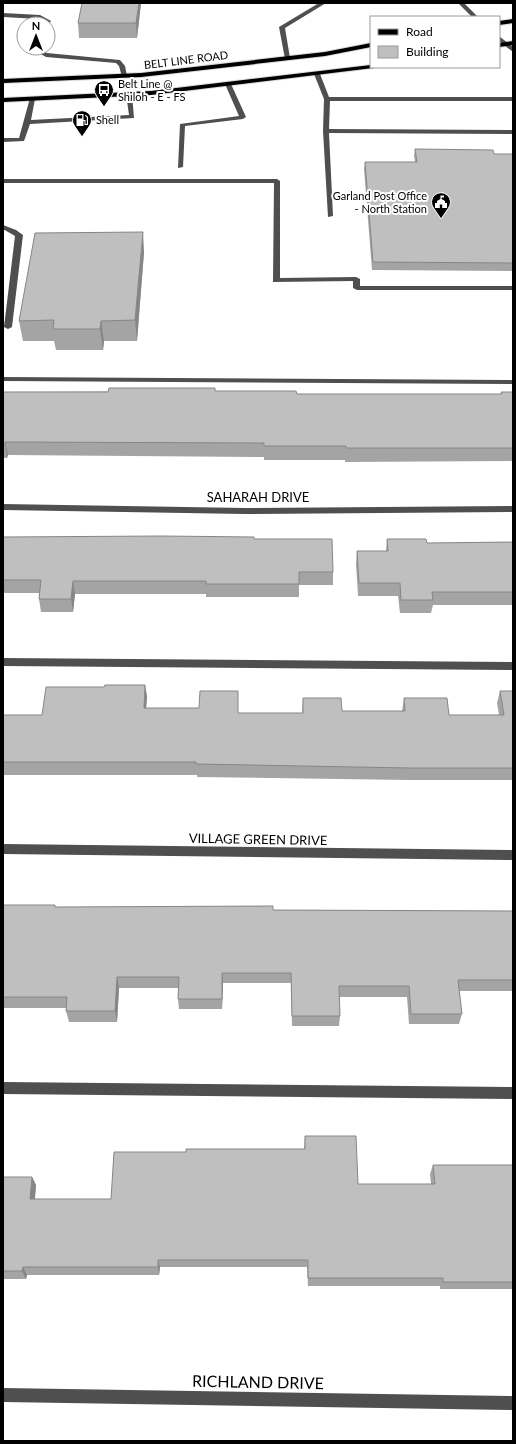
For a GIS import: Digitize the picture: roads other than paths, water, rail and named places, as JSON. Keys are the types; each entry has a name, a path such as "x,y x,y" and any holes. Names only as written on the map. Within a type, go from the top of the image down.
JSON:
{"main road":[{"path":"500,23 513,21"},
{"path":"502,45 513,43"},
{"name":"BELT LINE ROAD","path":"3,81 124,76 287,58 370,45"},
{"path":"3,100 129,94 370,67"}],"street":[{"path":"287,58 282,27 324,3"},
{"path":"461,3 475,16"},
{"path":"3,15 22,16"},
{"path":"502,45 513,50"},
{"path":"56,56 118,61 122,66 124,76"},
{"path":"317,74 327,99 326,131 330,216"},
{"path":"180,167 182,125 243,117 228,84"},
{"path":"28,122 132,117 129,94"},
{"path":"3,140 22,140 28,122 32,99"},
{"path":"327,99 513,99"},
{"path":"326,131 513,132"},
{"path":"3,181 277,181 276,280 356,279 357,288 513,288"},
{"path":"3,227 14,231 19,235 8,327"},
{"path":"3,379 513,382"},
{"name":"SAHARAH DRIVE","path":"3,508 246,510 513,509"},
{"path":"3,662 513,666"},
{"name":"VILLAGE GREEN DRIVE","path":"3,849 513,855"},
{"path":"3,1088 513,1093"},
{"name":"RICHLAND DRIVE","path":"3,1395 513,1403"}],"place":[{"name":"Belt Line @ Shiloh - E - FS","path":"104,107"},
{"name":"Shell","path":"82,137"},
{"name":"Garland Post Office - North Station","path":"441,219"}]}
